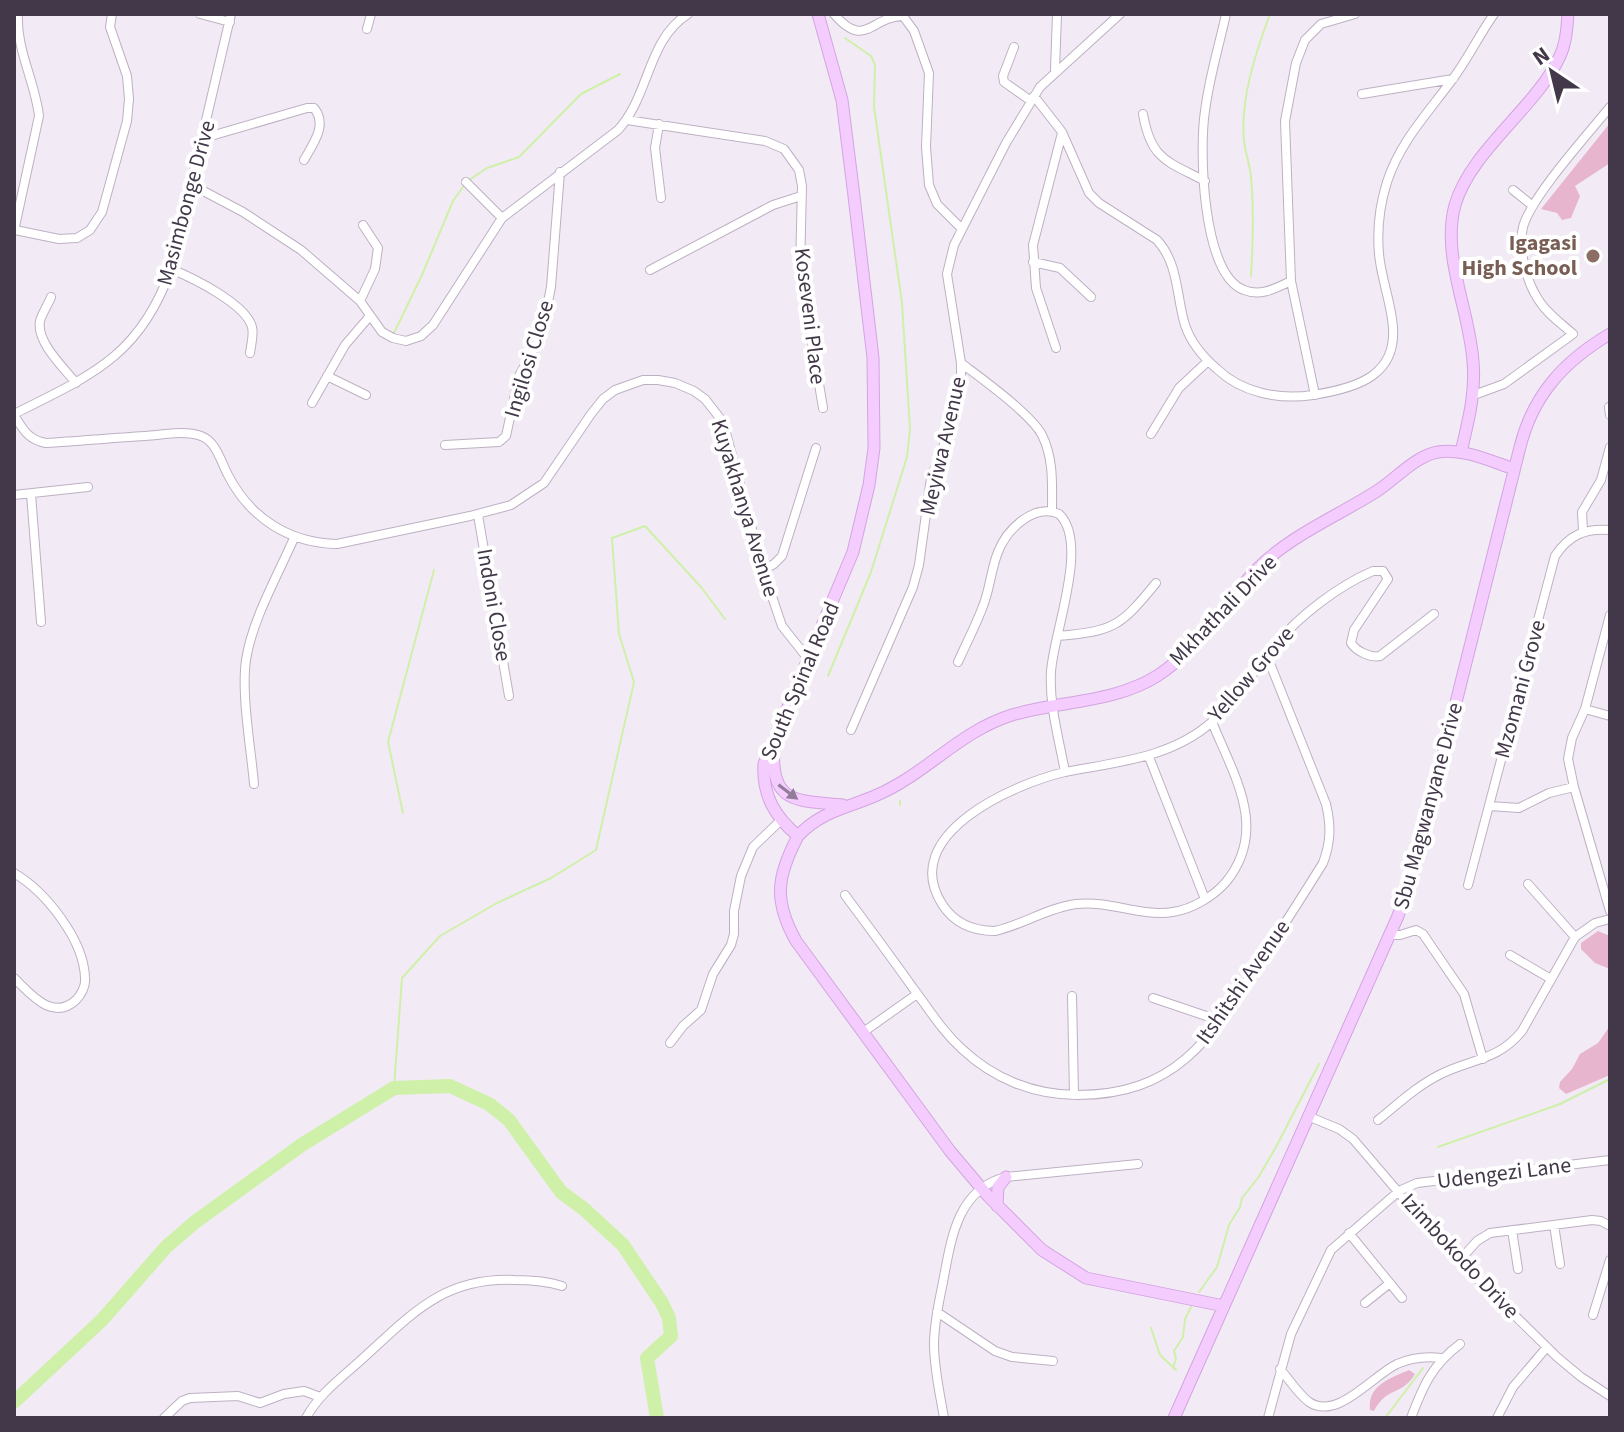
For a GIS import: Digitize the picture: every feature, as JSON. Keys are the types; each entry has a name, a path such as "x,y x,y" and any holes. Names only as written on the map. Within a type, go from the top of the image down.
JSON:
{"street":[{"path":"18,14 20,46 37,99 39,116 14,231 59,239 77,238 90,230 102,212 127,121 127,76 110,27 112,14"},
{"path":"200,14 231,18"},
{"path":"367,29 371,14"},
{"path":"192,185 243,212 301,250 360,301 382,332 406,341 426,333 502,218 627,120 663,36 688,14"},
{"name":"South Spinal Road","path":"798,836 781,820 768,798 763,781 764,764 844,577 861,527 871,473 875,404 873,358 842,100 818,14"},
{"path":"834,14 847,28 859,32 892,17 903,16 909,22 929,73 926,147 929,185 937,204 961,228"},
{"path":"1055,71 1057,14"},
{"name":"Meyiwa Avenue","path":"851,730 913,587 931,478 953,421 961,389 961,363 947,274 950,256 961,228 1032,99 1055,71 1120,14"},
{"path":"1226,14 1204,113 1205,181 1215,255 1226,277 1242,290 1253,293 1270,291 1291,281"},
{"path":"1315,395 1291,281 1285,121 1296,63 1305,40 1314,29 1327,21 1355,14"},
{"path":"1014,47 1003,76 1004,82 1032,99 1062,132 1089,193 1164,248 1176,279 1185,326 1193,343 1228,379 1257,392 1288,397 1315,395 1369,379 1378,373 1388,356 1393,334 1392,320 1379,253 1386,186 1401,149 1453,79 1494,14"},
{"path":"1461,452 1474,395 1469,331 1451,236 1456,205 1471,173 1552,71 1564,46 1568,14"},
{"name":"Masimbonge Drive","path":"14,414 106,364 133,340 155,308 171,269 231,18"},
{"path":"1362,94 1453,79"},
{"path":"1474,395 1504,384 1573,334 1542,306 1530,285 1522,232 1533,206 1610,107"},
{"path":"204,138 314,108 319,113 321,124 304,160"},
{"path":"1143,114 1146,133 1158,154 1205,181"},
{"name":"Koseveni Place","path":"627,120 776,144 790,155 801,177 800,270 823,408"},
{"path":"659,124 655,148 661,198"},
{"path":"1056,348 1039,299 1033,262 1035,233 1062,132"},
{"name":"Ingilosi Close","path":"445,445 499,442 506,436 519,376 538,341 546,312 560,172"},
{"path":"466,182 502,218"},
{"path":"14,185 26,184"},
{"path":"1513,190 1533,206"},
{"path":"650,270 773,205 801,196"},
{"path":"360,301 375,269 378,248 363,225"},
{"path":"1033,262 1060,268 1091,297"},
{"path":"171,269 195,279 245,315 252,325 250,353"},
{"path":"51,297 40,320 40,330 76,383"},
{"path":"312,403 356,330 369,317"},
{"name":"Sbu Magwanyane Drive","path":"1174,1418 1390,935 1414,870 1523,435 1542,393 1569,362 1610,334"},
{"path":"1151,434 1179,388 1208,361"},
{"path":"961,363 1031,421 1041,433 1051,464 1052,511"},
{"path":"327,376 366,395"},
{"name":"Kuyakhanya Avenue","path":"14,414 24,432 32,439 46,443 178,434 204,437 212,443 246,504 271,526 294,538 337,544 478,515 511,505 544,483 603,399 615,390 643,380 667,381 694,391 705,399 723,422 763,570 782,626 809,661"},
{"path":"1609,407 1610,415"},
{"path":"1610,447 1601,480 1582,512 1583,531 1610,530"},
{"path":"763,570 782,556 816,448"},
{"name":"Mkhathali Drive","path":"798,836 830,811 897,786 955,743 989,723 1053,704 1115,693 1154,678 1190,648 1271,557 1381,489 1424,457 1435,453 1461,452 1514,469"},
{"path":"14,495 88,487"},
{"path":"31,494 41,622"},
{"path":"958,662 983,606 1003,542 1013,529 1033,514 1052,511 1059,514 1068,524 1071,544 1051,668 1053,704 1065,772"},
{"name":"Indoni Close","path":"478,515 509,696"},
{"name":"Mzomani Grove","path":"1468,885 1555,556 1562,546 1583,531"},
{"path":"254,784 245,684 246,657 294,538"},
{"name":"Yellow Grove","path":"1205,899 1174,912 1074,904 995,931 982,931 953,918 943,906 932,879 936,852 943,839 957,826 1012,790 1065,772 1149,757 1170,749 1212,722 1301,618 1358,579 1379,570 1386,573 1388,579 1354,630 1351,643 1357,650 1374,657 1380,656 1434,614"},
{"path":"1058,636 1109,629 1131,613 1156,583"},
{"path":"1609,621 1585,709 1569,750 1574,787 1610,911"},
{"name":"Itshitshi Avenue","path":"845,895 948,1036 979,1063 1034,1091 1074,1095 1102,1095 1138,1086 1157,1077 1192,1055 1221,1021 1323,863 1329,842 1330,821 1326,804 1267,656"},
{"path":"1585,709 1610,716"},
{"path":"1149,757 1205,899 1220,889 1236,867 1246,846 1248,829 1243,797 1212,722"},
{"path":"775,734 773,770 778,786 785,793 801,801 849,805"},
{"path":"1489,806 1519,808 1549,793 1574,787"},
{"path":"670,1043 701,1010 713,974 733,939 734,911 741,876 753,847 781,820"},
{"path":"798,836 781,870 780,898 787,925 862,1033 980,1189 1042,1250 1086,1278 1224,1306"},
{"path":"14,873 64,919 86,977 84,988 76,999 67,1006 53,1009 42,1005 14,978"},
{"path":"1528,884 1575,937"},
{"path":"1378,1120 1432,1079 1504,1049 1516,1038 1575,937 1595,923 1610,919"},
{"path":"1390,935 1416,930 1423,934 1464,994 1483,1059"},
{"path":"1510,955 1551,979"},
{"path":"862,1033 917,994"},
{"path":"1072,996 1074,1095"},
{"path":"1153,998 1221,1021"},
{"name":"Izimbokodo Drive","path":"1310,1117 1333,1125 1353,1139 1459,1261 1547,1347 1581,1377 1610,1396"},
{"name":"Udengezi Lane","path":"1399,1191 1417,1183 1610,1160"},
{"path":"944,1418 935,1359 937,1312 953,1230 960,1214 980,1189 1006,1177 1138,1164"},
{"path":"997,1206 998,1187 1006,1177"},
{"path":"1268,1418 1291,1334 1322,1266 1336,1244 1399,1191"},
{"path":"1459,1261 1481,1237 1512,1230 1597,1220 1610,1226"},
{"path":"1554,1225 1560,1264"},
{"path":"1512,1230 1518,1269"},
{"path":"1349,1233 1402,1298"},
{"path":"1593,1315 1610,1260"},
{"path":"306,1418 320,1397 396,1329 446,1291 478,1282 508,1279 562,1286"},
{"path":"1365,1303 1390,1283"},
{"path":"937,1312 995,1351 1012,1357 1053,1361"},
{"path":"1411,1418 1428,1378 1441,1358 1460,1344"},
{"path":"1497,1418 1513,1387 1547,1347"},
{"path":"1280,1369 1307,1400 1326,1408 1339,1404 1401,1362 1441,1358"},
{"path":"164,1418 182,1401 190,1398 238,1396 260,1403 304,1391 320,1397"}],"shaded area":[{"path":"1610,123 1610,163 1575,186 1580,196 1571,218 1562,220 1557,213 1541,209"},
{"path":"1598,931 1610,936 1610,969 1595,963 1581,949 1581,943"},
{"path":"1610,1026 1610,1075 1566,1094 1559,1088 1560,1082 1580,1054 1598,1043"},
{"path":"1409,1370 1415,1374 1410,1381 1384,1397 1374,1411 1370,1410 1376,1388"}],"waterway":[{"path":"1251,276 1253,202 1244,140 1244,108 1270,14"},
{"path":"828,676 871,572 907,457 910,429 902,303 874,107 875,65 871,56 845,38"},
{"path":"469,180 487,168 519,157 581,94 620,74"},
{"path":"394,333 453,201 465,184"},
{"path":"394,1088 402,978 440,936 497,903 551,878 596,850 634,682 619,634 612,538 645,526 701,587 725,619"},
{"path":"403,813 388,742 434,570"},
{"path":"1199,1292 1217,1267 1229,1225 1242,1198 1276,1147 1319,1064"},
{"path":"1438,1147 1560,1104 1610,1079"},
{"path":"14,1402 102,1320 166,1247 195,1222 303,1144 394,1088 450,1086 489,1104 509,1120 561,1192 623,1245 662,1303 669,1318 671,1336 647,1358 657,1418"},
{"path":"1173,1368 1176,1359 1174,1351 1183,1337 1185,1319 1191,1307"},
{"path":"1151,1328 1160,1355 1176,1370"},
{"path":"1385,1418 1423,1368"}],"place":[{"name":"Igagasi High School","path":"1593,256"}]}
